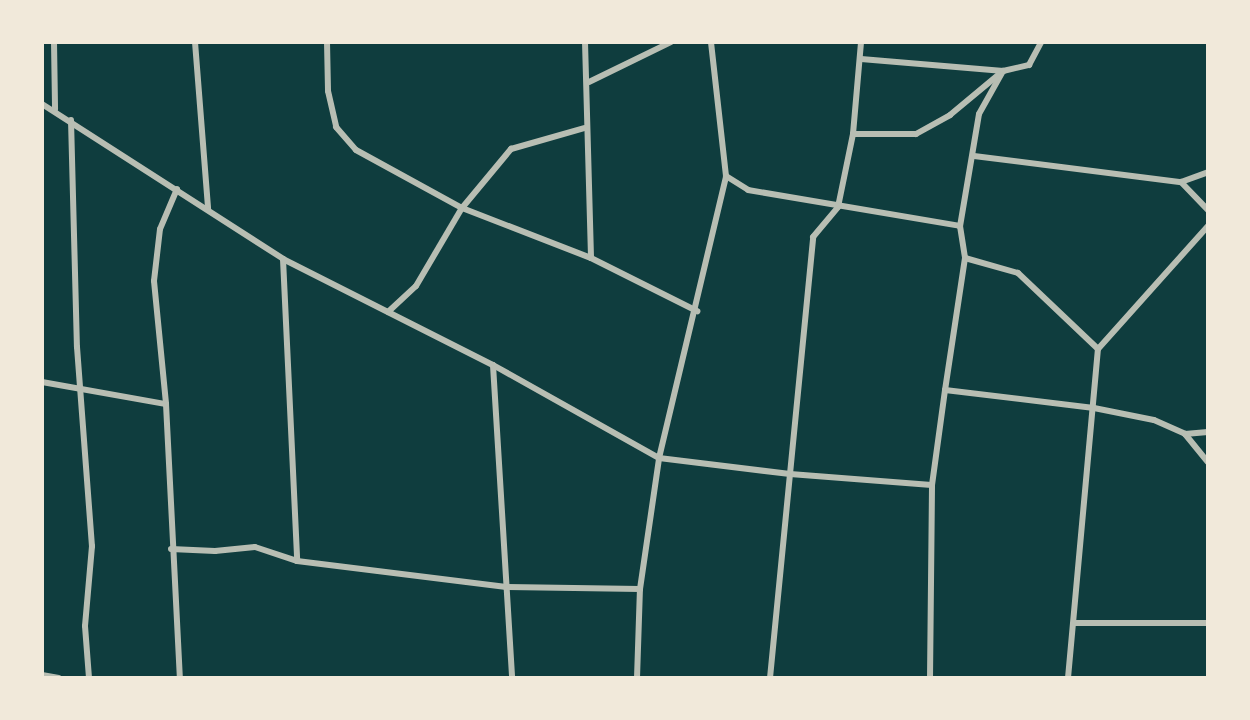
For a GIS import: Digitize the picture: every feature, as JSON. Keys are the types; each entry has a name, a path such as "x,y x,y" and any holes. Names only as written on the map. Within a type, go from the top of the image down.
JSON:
{"street":[{"path":"54,42 55,109"},
{"path":"195,42 208,208"},
{"path":"327,42 328,91 336,127 356,150 462,208 591,258 697,310"},
{"path":"585,42 588,82 584,128 591,258"},
{"path":"588,82 671,42"},
{"path":"637,678 640,589 659,458 697,310 726,176 711,42"},
{"path":"770,678 813,237 838,207 853,134 861,42"},
{"path":"861,59 1003,72 1029,65 1041,42"},
{"path":"853,134 916,134 950,115 1003,72"},
{"path":"930,678 932,485 965,258 960,226 974,156 979,114 1003,72"},
{"path":"42,104 55,109 283,259 493,365 659,458 790,474 932,485"},
{"path":"71,120 74,283 92,546 85,626 89,678"},
{"path":"388,312 416,286 462,208 511,149 584,128"},
{"path":"974,156 1181,182 1208,172"},
{"path":"726,176 748,190 960,226"},
{"path":"1181,182 1208,210"},
{"path":"177,189 155,256 166,404 171,549 180,678"},
{"path":"1068,678 1075,623 1098,349 1208,226"},
{"path":"965,258 1018,273 1098,349"},
{"path":"283,259 297,561"},
{"path":"493,365 512,678"},
{"path":"42,382 166,404"},
{"path":"945,390 1094,408 1154,420 1185,434 1208,462"},
{"path":"1185,434 1208,432"},
{"path":"171,549 215,551 255,547 297,561 506,587 640,589"},
{"path":"1075,623 1208,623"},
{"path":"42,675 59,678"}]}
